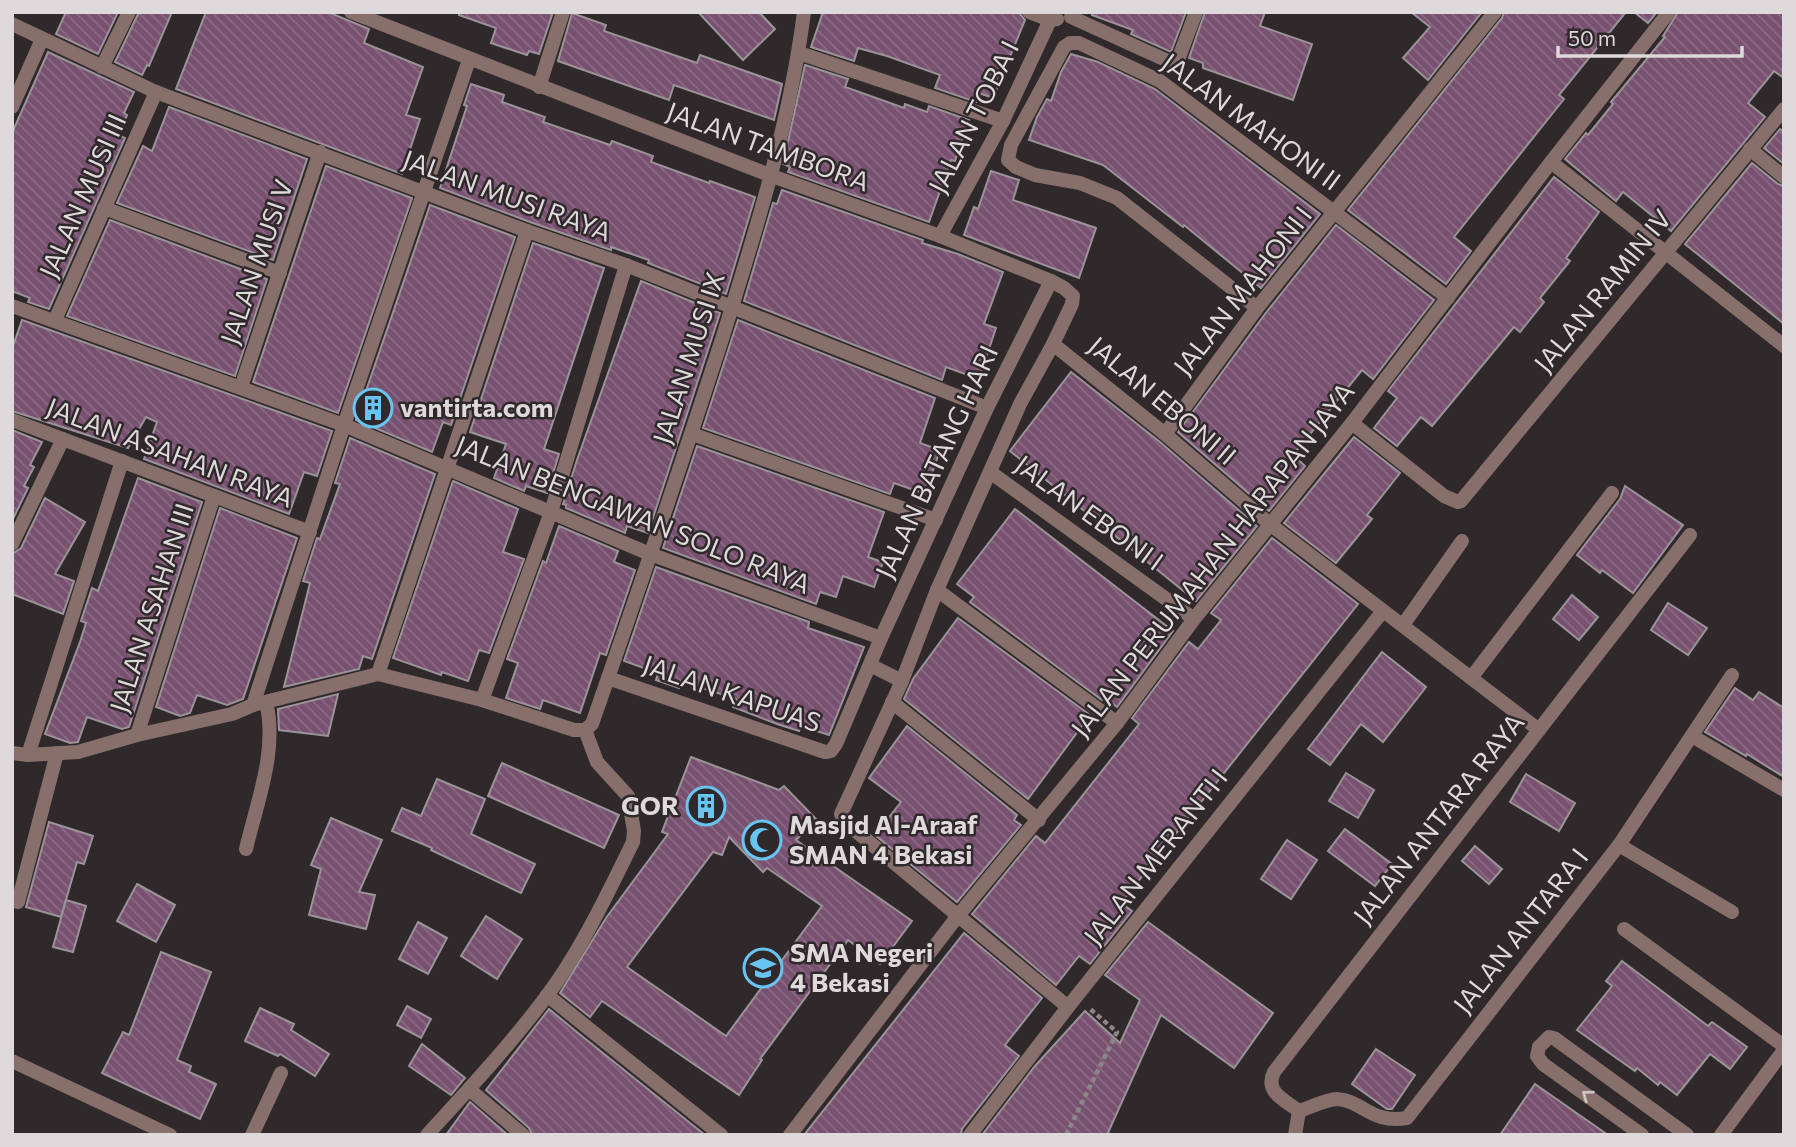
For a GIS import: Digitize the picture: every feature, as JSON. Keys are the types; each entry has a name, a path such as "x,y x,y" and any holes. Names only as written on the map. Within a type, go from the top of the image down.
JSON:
{"street":[{"path":"102,67 130,12"},
{"name":"JALAN TAMBORA","path":"351,12 539,87 772,176 940,236 1051,281"},
{"path":"539,87 563,12"},
{"name":"JALAN MUSI IX","path":"585,730 592,724 732,308 772,176 799,53 804,12"},
{"path":"1029,12 1050,20 1072,15 1170,62 1178,60 1196,12"},
{"name":"JALAN MAHONI I","path":"1165,434 1257,308 1495,12"},
{"name":"JALAN PERUMAHAN HARAPAN JAYA","path":"790,1135 957,917 1117,723 1194,619 1352,423 1551,162 1670,12"},
{"name":"JALAN TOBA I","path":"940,236 1003,121 1050,20"},
{"name":"JALAN MUSI RAYA","path":"12,24 156,92 527,231 626,265 987,408"},
{"path":"12,107 42,39"},
{"name":"JALAN MAHONI II","path":"1257,308 1117,198 1080,183 1035,175 1016,167 1008,160 1011,145 1063,47 1070,43 1079,43 1160,81 1335,213"},
{"path":"799,53 1003,121"},
{"path":"246,849 271,734 260,704 344,425 469,60"},
{"name":"JALAN MUSI III","path":"55,320 156,92"},
{"name":"JALAN RAMIN IV","path":"1352,423 1444,496 1458,502 1464,499 1784,109"},
{"path":"1751,149 1784,177"},
{"name":"JALAN MUSI V","path":"241,387 320,152"},
{"path":"1551,162 1664,254 1784,346"},
{"path":"104,208 279,273"},
{"name":"JALAN MAHONI I","path":"1335,213 1448,298"},
{"path":"378,674 527,231"},
{"path":"482,700 551,512 626,265"},
{"path":"1051,281 1070,292 1073,298 1053,344"},
{"name":"JALAN BATANG HARI","path":"873,666 881,638 987,408 1051,281"},
{"name":"JALAN BENGAWAN SOLO RAYA","path":"12,306 344,425 650,554 881,638"},
{"name":"JALAN EBONI II","path":"1053,344 1165,434 1271,525"},
{"name":"JALAN EBONI I","path":"957,917 845,822 841,814 892,702 897,679 1020,404 1053,344"},
{"name":"JALAN ASAHAN RAYA","path":"12,419 310,532"},
{"path":"692,433 936,520"},
{"path":"12,544 63,439"},
{"path":"28,755 122,461"},
{"name":"JALAN EBONI I","path":"990,472 1194,619"},
{"path":"1471,678 1612,493"},
{"name":"JALAN ASAHAN III","path":"137,735 214,496"},
{"path":"1271,525 1539,730"},
{"name":"JALAN ANTARA RAYA","path":"1299,1111 1271,1089 1270,1080 1274,1072 1690,535"},
{"path":"1403,625 1462,541"},
{"path":"937,590 1117,723"},
{"name":"JALAN MERANTI I","path":"970,1135 1072,1002 1383,611"},
{"path":"873,666 897,679"},
{"name":"JALAN KAPUAS","path":"608,678 825,752 831,751 836,744 873,666"},
{"path":"12,752 28,755 78,752 137,735 232,715 260,704 378,674 482,700 574,730 585,730 597,762 628,796 634,831 633,842 597,913 547,995 427,1135"},
{"name":"JALAN ANTARA I","path":"1299,1111 1335,1099 1350,1103 1375,1116 1392,1120 1407,1118 1619,845 1732,675"},
{"path":"892,702 1039,820"},
{"path":"1692,736 1784,790"},
{"path":"18,902 57,754"},
{"path":"1619,845 1732,912"},
{"path":"957,917 1072,1002"},
{"path":"1624,929 1784,1048 1721,1135"},
{"path":"547,995 721,1135"},
{"path":"1642,1135 1543,1064 1537,1056 1543,1041 1549,1037 1554,1038 1687,1135"},
{"path":"12,1062 170,1135"},
{"path":"253,1135 281,1073"},
{"path":"469,1089 523,1135"},
{"path":"1295,1135 1299,1111"}],"path":[{"path":"1066,1135 1117,1032 1072,1002"}],"building":[{"path":"66,12 118,12 98,54 56,34"},
{"path":"139,12 172,12 149,66 147,65 142,75 115,62"},
{"path":"206,12 328,12 369,29 364,43 423,67 406,115 420,119 402,174 176,89"},
{"path":"459,12 553,12 539,54 529,51 527,55 491,43 496,28 459,15"},
{"path":"698,12 759,12 775,29 743,60"},
{"path":"823,12 1015,12 1025,20 993,98 979,93 976,102 935,88 940,75 887,56 858,48 854,61 811,47"},
{"path":"1092,12 1186,12 1171,52 1131,34 1133,30 1092,15"},
{"path":"1205,12 1265,12 1260,26 1312,44 1293,100 1203,68 1203,63 1189,58"},
{"path":"1411,12 1482,12 1428,80 1403,58 1430,27"},
{"path":"1504,12 1626,12 1559,95 1564,99 1454,237 1471,251 1446,284 1348,210 1502,18"},
{"path":"1634,12 1657,12 1648,23"},
{"path":"1678,12 1784,12 1784,78 1774,71 1748,103 1765,117 1671,231 1623,192 1616,201 1565,159 1586,133 1588,135 1613,104 1611,102 1665,37 1663,36"},
{"path":"572,13 606,25 604,31 697,63 700,55 782,84 774,120 674,85 669,100 558,61"},
{"path":"48,52 134,92 118,135 125,138 49,309 28,302 30,298 12,291 12,133"},
{"path":"1071,54 1098,62 1155,89 1320,214 1261,288 1184,225 1183,227 1103,165 1029,140 1037,117 1047,99 1051,101 1061,72"},
{"path":"805,65 848,79 845,87 904,108 905,104 927,112 929,106 969,120 955,161 951,160 929,222 788,172 790,167 783,164"},
{"path":"471,84 504,95 502,102 545,117 543,122 610,145 612,141 653,156 651,162 755,197 726,294 648,263 649,260 611,247 611,250 440,188 467,106 464,105"},
{"path":"169,107 307,159 273,260 117,203 143,146 152,151"},
{"path":"1780,129 1784,132 1784,164 1764,148"},
{"path":"1752,163 1784,186 1784,324 1685,244"},
{"path":"326,166 412,198 338,413 253,382"},
{"path":"991,171 1019,180 1013,200 1096,228 1079,278 964,235 974,207 978,209"},
{"path":"1554,177 1599,212 1566,258 1570,261 1540,298 1544,302 1520,332 1514,327 1432,426 1421,417 1397,446 1374,428 1397,398 1388,391"},
{"path":"782,190 923,240 922,243 1003,272 984,324 996,328 979,379 946,367 942,380 744,301 773,203 777,204"},
{"path":"430,205 515,237 451,425 443,422 432,452 356,420"},
{"path":"110,220 267,279 235,376 67,316"},
{"path":"1336,225 1434,300 1373,379 1362,370 1293,455 1305,466 1269,511 1178,432 1265,314"},
{"path":"533,243 604,268 544,449 559,454 547,493 526,486 524,491 494,478 506,444 470,432"},
{"path":"641,281 720,313 648,533 627,526 625,533 566,508 563,504"},
{"path":"22,320 332,431 317,476 304,472 289,514 144,459 157,422 146,417 128,448 12,411 12,349"},
{"path":"738,320 935,398 920,443 940,450 925,494 894,483 890,494 703,428"},
{"path":"1071,372 1160,442 1257,526 1196,601 1010,451"},
{"path":"12,430 42,442 30,465 34,467 24,486 28,488 12,521"},
{"path":"1354,437 1400,473 1367,515 1372,519 1336,563 1284,523"},
{"path":"350,438 435,474 372,659 363,656 359,669 284,687 310,583 303,581 317,538 320,539 340,484 335,483"},
{"path":"697,446 884,512 868,557 883,562 874,587 843,576 836,597 820,592 816,604 663,548"},
{"path":"138,478 202,502 129,727 122,729 87,717 78,742 70,743 45,734 80,642 86,623 81,621 92,588 98,591"},
{"path":"453,481 518,509 503,552 524,559 489,653 479,650 468,681 442,672 441,675 393,658"},
{"path":"1625,486 1683,525 1633,593 1577,555 1620,499"},
{"path":"45,498 85,522 55,574 74,581 63,614 12,594 12,554 21,548"},
{"path":"220,508 297,538 243,699 227,705 197,695 190,713 180,716 156,707"},
{"path":"1015,509 1173,631 1117,707 1104,697 1102,700 970,602 974,597 957,584"},
{"path":"559,526 618,551 614,562 635,570 606,655 600,653 580,713 543,700 540,709 506,698 518,663 507,659 543,561 546,563"},
{"path":"1272,538 1358,604 1121,903 1132,911 1090,964 1079,956 1056,985 972,914 1036,836 1045,843 1139,724 1132,718 1189,642 1198,649 1221,620 1211,613"},
{"path":"656,567 809,622 808,628 864,647 829,735 801,726 799,731 777,724 733,707 736,699 681,681 679,688 656,680 658,673 624,661"},
{"path":"1572,595 1598,617 1579,640 1553,619"},
{"path":"1668,603 1707,628 1688,655 1651,630"},
{"path":"958,618 1090,715 1028,799 904,699 913,679"},
{"path":"1382,652 1426,687 1383,742 1361,724 1330,765 1308,749"},
{"path":"1735,688 1753,700 1759,692 1784,708 1784,777 1705,732"},
{"path":"338,694 328,736 279,730 278,709"},
{"path":"907,726 1017,815 1014,820 1021,825 957,902 875,835 901,802 869,778"},
{"path":"691,757 779,790 784,786 817,820 796,840 912,921 880,964 848,940 760,1059 762,1060 739,1095 602,1001 590,1017 560,993 606,918 668,834 662,832","holes":["729,837 763,872 767,868 822,906 726,1036 627,967 713,852 722,855"]},
{"path":"502,763 619,815 604,848 488,796"},
{"path":"1346,773 1374,790 1358,818 1329,801"},
{"path":"1526,774 1575,803 1559,831 1510,802"},
{"path":"437,779 485,799 471,834 535,864 521,893 392,831 402,808 421,816"},
{"path":"331,818 382,840 359,892 375,895 366,929 309,915 321,869 311,865"},
{"path":"49,822 93,836 84,864 77,862 61,917 26,907"},
{"path":"1345,829 1392,864 1375,886 1328,851"},
{"path":"1287,840 1317,860 1291,899 1261,879"},
{"path":"1475,846 1502,869 1489,884 1462,861"},
{"path":"137,884 175,905 156,942 117,921"},
{"path":"66,900 86,906 73,952 53,947"},
{"path":"486,916 522,939 497,979 461,956"},
{"path":"418,922 447,938 428,974 399,959"},
{"path":"1148,922 1273,1013 1234,1068 1161,1015 1107,1135 982,1135 1035,1066 1085,1011 1120,1043 1140,1000 1105,975"},
{"path":"964,933 1042,998 1005,1045 1019,1056 962,1129 961,1135 804,1135"},
{"path":"161,952 211,972 177,1060 191,1066 189,1072 216,1084 200,1119 102,1073 123,1032 129,1035"},
{"path":"1622,961 1708,1026 1712,1022 1747,1047 1730,1069 1710,1054 1677,1095 1660,1082 1658,1085 1637,1068 1635,1071 1577,1030 1612,986 1606,981"},
{"path":"407,1006 431,1019 421,1038 397,1025"},
{"path":"260,1008 294,1024 291,1030 329,1054 315,1076 280,1054 278,1056 245,1041"},
{"path":"549,1009 705,1135 532,1135 529,1128 486,1090"},
{"path":"422,1044 465,1078 451,1095 409,1066"},
{"path":"1376,1049 1415,1075 1392,1109 1387,1109 1352,1084"},
{"path":"1535,1084 1575,1112 1608,1135 1500,1135"},
{"path":"470,1102 508,1135 446,1135"}],"place":[{"name":"vantirta.com","path":"373,408"},
{"name":"GOR","path":"706,806"},
{"name":"Masjid Al-Araaf SMAN 4 Bekasi","path":"762,840"},
{"name":"SMA Negeri 4 Bekasi","path":"763,968"}]}
